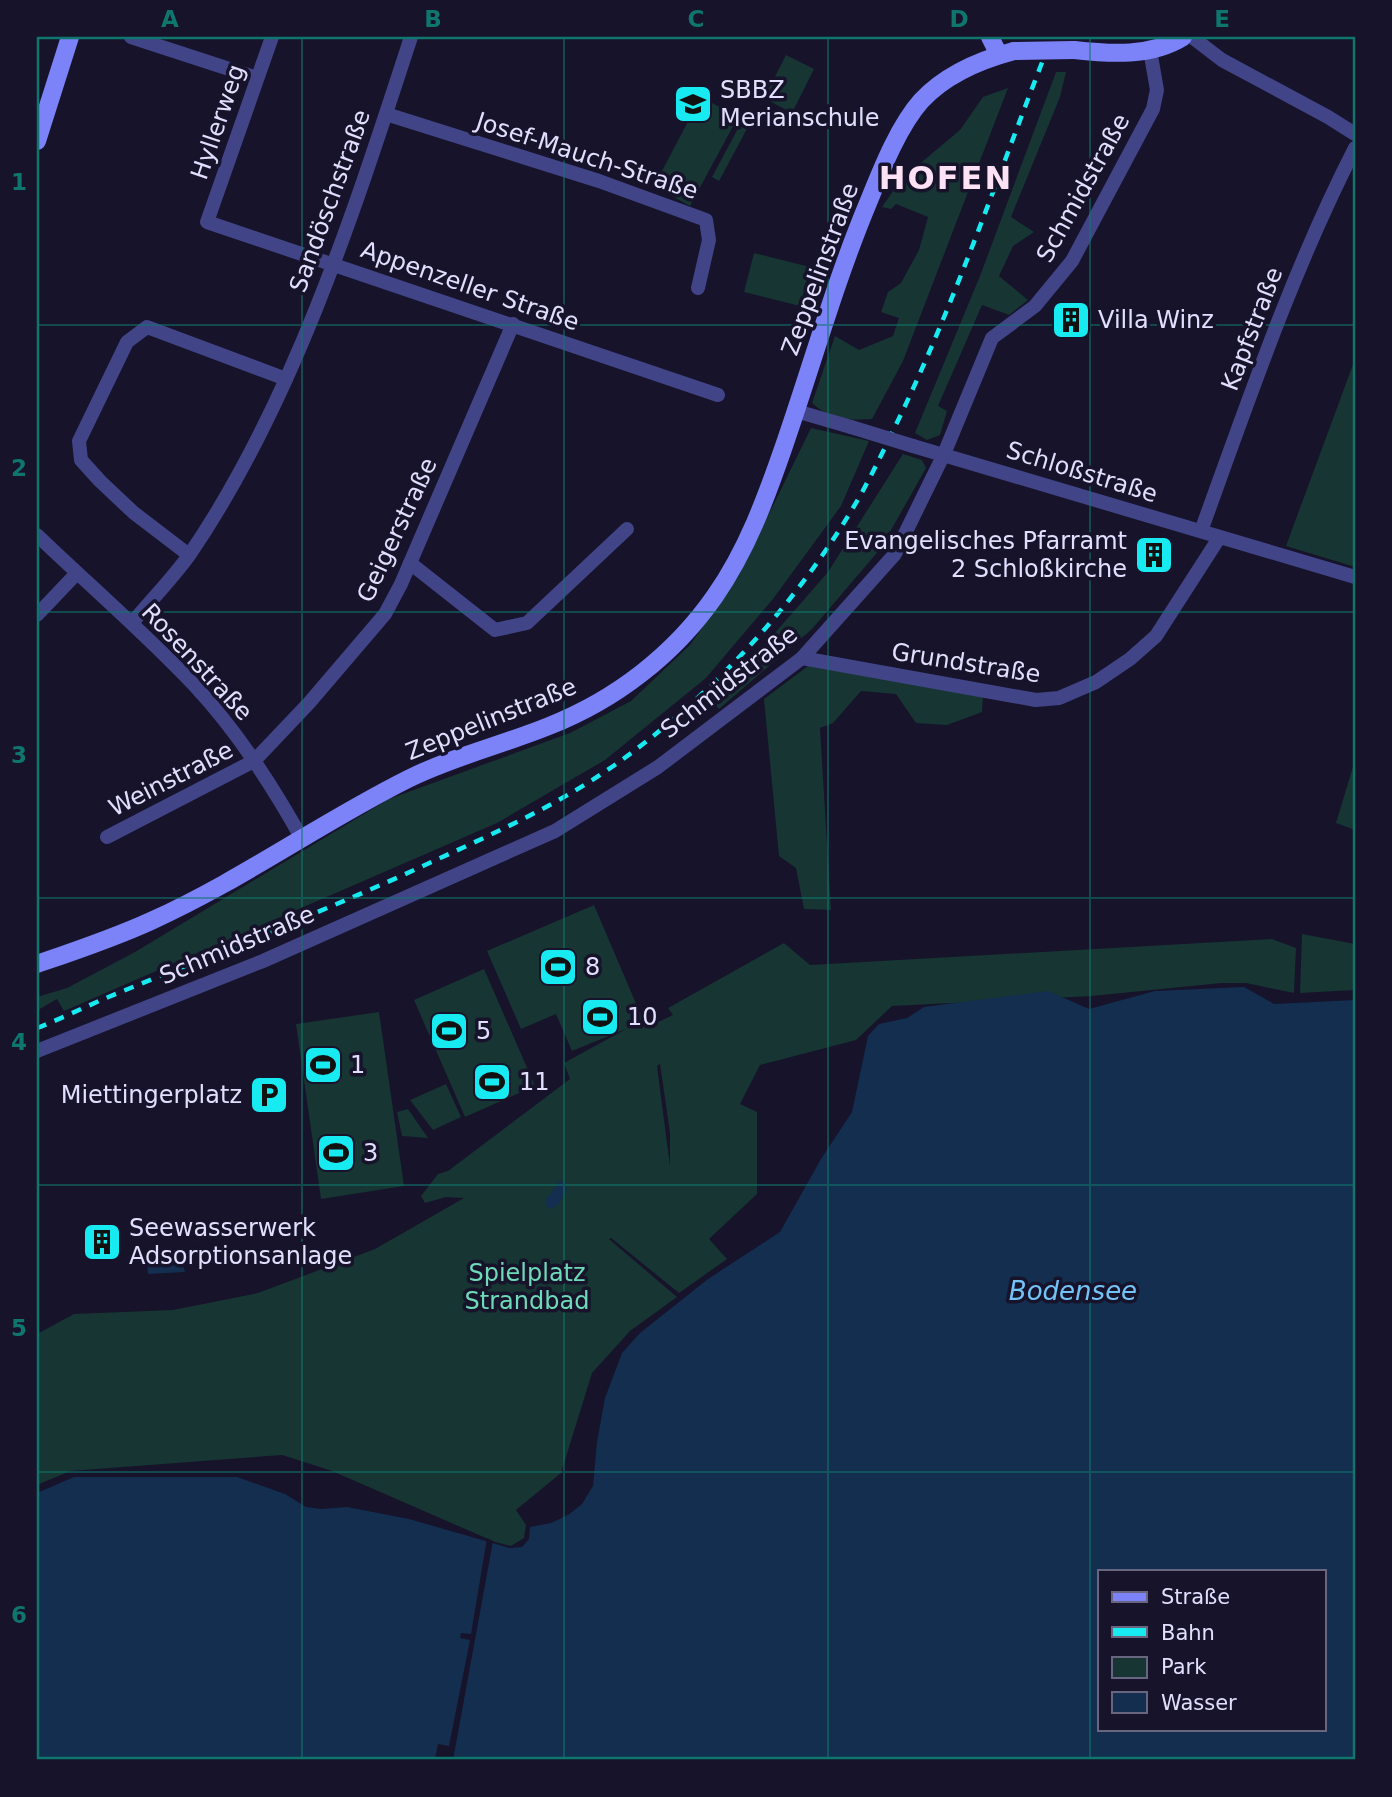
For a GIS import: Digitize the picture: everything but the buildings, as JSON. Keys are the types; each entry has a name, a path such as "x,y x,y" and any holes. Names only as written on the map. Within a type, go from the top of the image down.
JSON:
{"main road":[{"path":"37,141 70,37"},
{"path":"990,37 1007,53 1074,50 1128,53 1165,46 1183,37"},
{"name":"Zeppelinstraße","path":"37,964 150,922 412,777 552,725 607,698 654,664 688,631 709,604 742,550 764,503 847,252 908,120 920,102 944,83 968,67 1007,53"}],"street":[{"path":"131,37 257,78"},
{"name":"Hyllerweg","path":"207,222 272,37"},
{"name":"Sandöschstraße","path":"132,623 189,555 235,479 286,379 333,264 411,37"},
{"path":"1192,37 1222,61 1355,134"},
{"name":"Schmidstraße","path":"38,1048 263,961 555,831 658,767 802,658 895,554 944,454 992,338 1035,306 1072,261 1153,108 1157,90 1150,50"},
{"name":"Josef-Mauch-Straße","path":"386,114 599,181 706,220 709,240 698,288"},
{"name":"Kapfstraße","path":"1202,531 1265,352 1316,229 1355,148"},
{"name":"Appenzeller Straße","path":"207,222 718,395"},
{"name":"Geigerstraße","path":"254,761 309,703 385,614 410,563 513,324"},
{"path":"189,555 134,513 82,460 79,441 127,342 147,327 286,379"},
{"name":"Schloßstraße","path":"796,411 1355,577"},
{"path":"410,563 495,631 527,623 627,529"},
{"name":"Rosenstraße","path":"37,535 197,688 254,761 302,839"},
{"name":"Grundstraße","path":"802,658 1036,699 1059,698 1096,682 1130,659 1156,635 1219,538"},
{"path":"37,615 77,573"},
{"name":"Weinstraße","path":"107,837 254,761"}],"green space":[{"path":"786,55 814,69 792,113 764,98"},
{"path":"1056,72 1066,72 1060,97 1011,217 1034,232 1013,246 999,276 1028,300 1009,315 982,305 938,406 947,411 940,435 927,440 915,433 980,276"},
{"path":"1008,88 903,361 872,419 847,419 827,413 812,403 835,336 859,350 893,336 899,318 881,312 888,292 901,283 919,250 928,217 896,204 891,209 882,207 907,171 960,130 983,97"},
{"path":"701,97 738,117 690,206 654,186"},
{"path":"742,121 749,125 719,181 712,177"},
{"path":"754,253 810,267 800,306 744,292"},
{"path":"1355,359 1355,567 1286,546"},
{"path":"811,428 869,441 841,506 773,599 706,678 605,760 497,823 64,1011 57,999 38,1010 37,997 67,988 135,952 389,799 570,733 631,701 690,645 739,575"},
{"path":"903,454 922,460 926,468 881,548 812,629 719,709 714,703 828,572"},
{"path":"808,666 983,696 982,712 947,725 916,723 896,694 861,691 833,723 820,728 831,910 804,909 796,868 779,856 764,699"},
{"path":"1355,760 1355,830 1336,823"},
{"name":"Spielplatz Strandbad","path":"594,905 643,1020 650,1016 656,1023 673,1015 668,1008 784,943 810,965 1272,939 1296,948 1294,993 1246,983 1221,983 1092,996 892,1006 856,1040 760,1065 740,1104 757,1112 757,1194 709,1239 727,1259 679,1293 609,1239 677,1297 630,1331 592,1373 561,1473 516,1510 526,1525 524,1538 511,1546 495,1542 332,1471 282,1455 70,1471 37,1485 37,1334 74,1314 173,1310 258,1293 375,1249 464,1198 446,1197 425,1203 421,1196 438,1174 448,1171 570,1079 564,1063 626,1029 572,1051 556,1014 521,1029 487,951","holes":["660,1064 670,1133 670,1166 657,1066"]},
{"path":"1302,934 1355,944 1355,990 1300,993"},
{"path":"484,969 535,1086 465,1117 414,1000"},
{"path":"379,1012 404,1186 321,1199 296,1024"},
{"path":"446,1084 461,1117 433,1130 410,1100"},
{"path":"408,1109 428,1138 402,1136 397,1112"}],"water":[{"name":"Bodensee","path":"1244,987 1274,1004 1355,1000 1355,1760 37,1760 37,1493 74,1477 237,1477 285,1494 306,1507 347,1507 409,1519 510,1548 522,1547 529,1539 530,1527 551,1523 568,1515 582,1504 593,1486 605,1398 622,1353 640,1333 708,1279 780,1232 821,1159 852,1112 868,1036 879,1024 907,1018 924,1007 1048,991 1089,1009 1155,991"},
{"path":"560,1181 565,1183 567,1190 557,1206 550,1209 545,1200"},
{"path":"181,1258 185,1272 148,1274 147,1262"}],"pier":[{"path":"487,1538 493,1541 453,1760 435,1759 438,1744 449,1746 470,1640 460,1638 461,1633 471,1634"}],"railway":[{"path":"37,1028 374,888 544,808 595,779 655,735 722,674 753,642 811,572 872,474 944,316 1052,37"}],"place":[{"name":"SBBZ Merianschule","path":"693,104"},
{"name":"Villa Winz","path":"1071,320"},
{"name":"Evangelisches Pfarramt 2 Schloßkirche","path":"1154,555"},
{"name":"8","path":"558,967"},
{"name":"10","path":"600,1017"},
{"name":"5","path":"449,1031"},
{"name":"1","path":"323,1065"},
{"name":"11","path":"492,1082"},
{"name":"Miettingerplatz","path":"269,1095"},
{"name":"3","path":"336,1153"},
{"name":"Seewasserwerk Adsorptionsanlage","path":"102,1242"}],"district":[{"name":"HOFEN","path":"946,178"}]}
